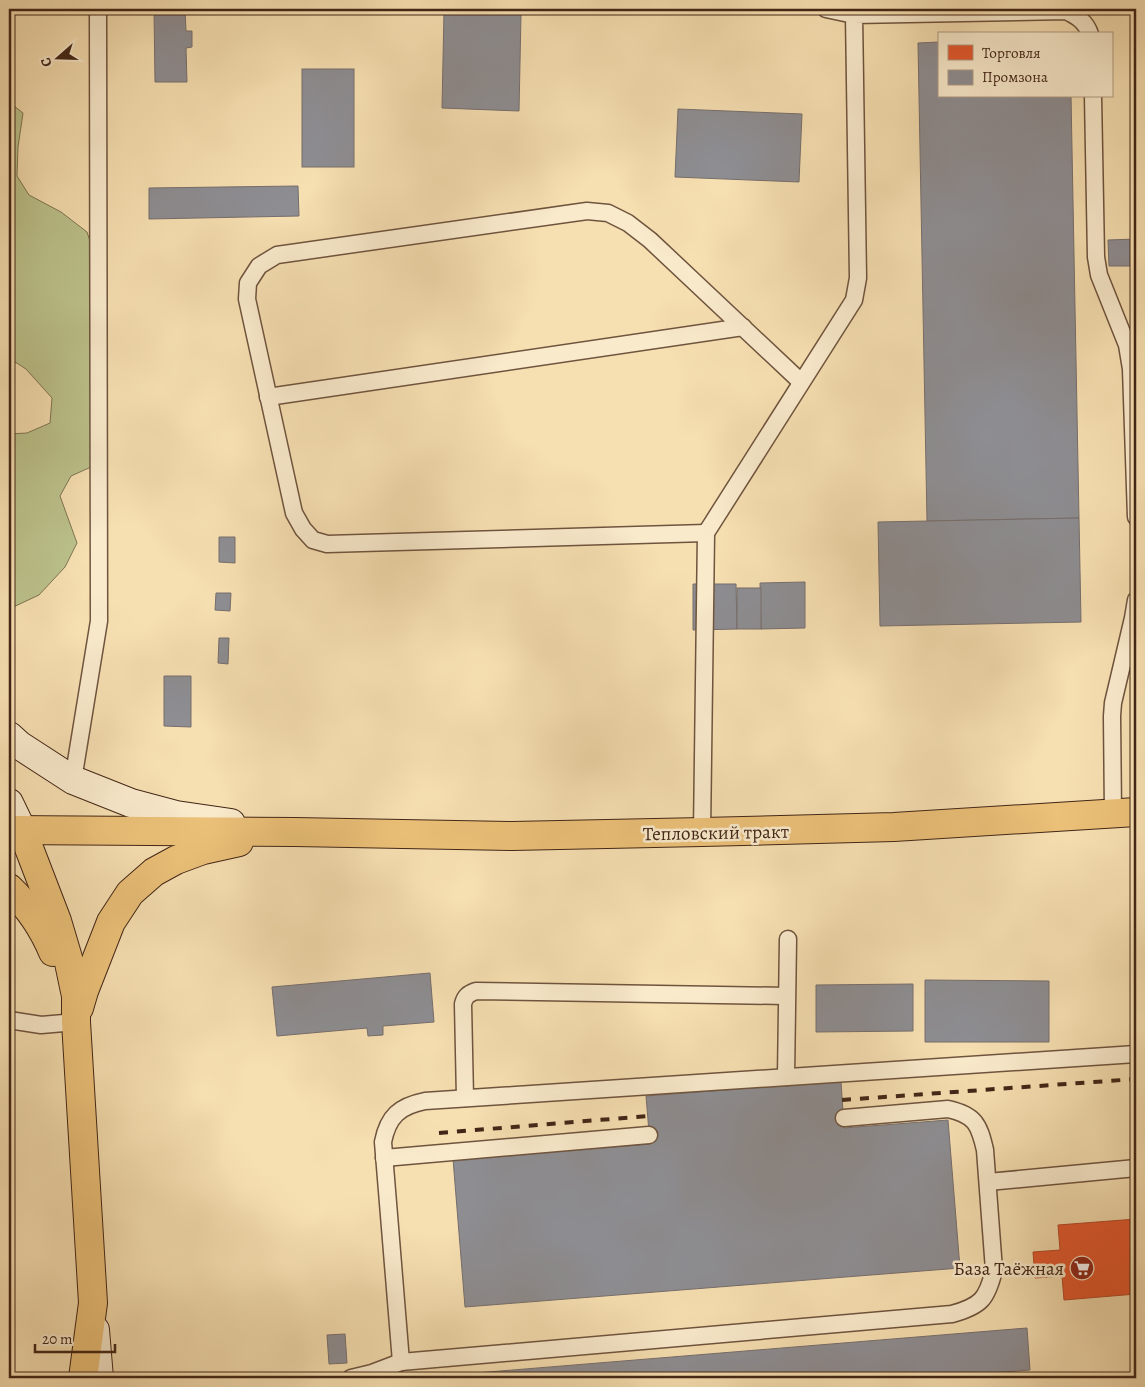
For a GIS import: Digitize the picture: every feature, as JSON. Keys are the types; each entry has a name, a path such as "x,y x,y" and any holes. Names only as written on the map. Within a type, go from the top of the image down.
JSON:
{"main road":[{"path":"9,736 20,746 73,780 131,803 176,815 295,832"},
{"path":"9,803 15,830 57,921 68,958 76,996 76,1022 99,1378"},
{"name":"Тепловский тракт","path":"295,832 512,836 702,832 894,827 1124,812"},
{"path":"15,830 295,832"},
{"path":"76,1022 84,991 111,922 130,893 154,872 176,860 203,850 295,832"},
{"path":"9,888 28,908 50,944 76,1022"},
{"path":"83,1378 93,1303"}],"lane":[{"path":"73,780 99,622 98,9"},
{"path":"826,9 854,15 1066,11 1084,22 1089,32"},
{"path":"702,832 706,532 854,300 858,278 854,15"},
{"path":"1093,98 1096,257 1099,275 1127,345 1131,369 1136,517"},
{"path":"706,532 327,544 313,540 303,529 294,513 247,299 248,283 259,266 277,256 588,211 608,213 628,222 650,240 801,382"},
{"path":"268,397 743,327"},
{"path":"1124,812 1113,710 1136,600"},
{"path":"786,1077 788,939"},
{"path":"465,1098 463,1004 465,997 469,993 476,991 786,996"},
{"path":"9,1020 41,1025 76,1022"},
{"path":"401,1362 383,1142 386,1128 393,1117 412,1104 425,1101 465,1098 1136,1054"},
{"path":"351,1378 372,1373 401,1362 952,1314 970,1309 981,1300 990,1286 994,1270 985,1150 980,1132 974,1122 964,1113 948,1109 844,1118"},
{"path":"384,1158 649,1135"},
{"path":"988,1182 1136,1168"}],"green space":[{"path":"9,102 23,113 18,147 17,176 29,195 61,212 87,232 96,259 91,467 71,476 60,496 77,543 65,567 39,595 9,609 9,434 27,433 50,423 52,398 26,369 9,358"}],"building: Торговля":[{"path":"1136,1219 1136,1294 1064,1300 1062,1276 1035,1278 1033,1252 1060,1250 1058,1225"}],"building: Промзона":[{"path":"154,9 185,9 186,31 192,31 192,47 186,48 187,82 155,82"},
{"path":"444,12 521,14 519,111 442,108"},
{"path":"938,42 938,98 1071,98 1079,518 927,521 918,43"},
{"path":"302,69 354,69 354,167 302,167"},
{"path":"678,109 802,114 799,182 675,177"},
{"path":"298,186 299,216 149,219 149,188"},
{"path":"1136,239 1136,266 1109,266 1108,240"},
{"path":"1079,518 1081,622 880,626 878,522"},
{"path":"219,537 235,537 235,563 219,562"},
{"path":"805,582 805,628 761,629 760,583"},
{"path":"693,584 736,584 737,629 693,630"},
{"path":"737,588 761,588 761,629 737,629"},
{"path":"216,593 231,593 230,611 215,610"},
{"path":"219,638 229,638 228,664 218,663"},
{"path":"164,676 191,676 191,727 164,726"},
{"path":"430,973 434,1022 383,1026 383,1035 368,1036 367,1028 277,1036 272,987"},
{"path":"925,980 1049,981 1049,1042 925,1042"},
{"path":"913,984 913,1031 816,1032 816,985"},
{"path":"841,1081 844,1128 948,1120 960,1268 465,1307 453,1159 650,1144 646,1096"},
{"path":"1027,1328 1030,1370 927,1378 427,1378 427,1377"},
{"path":"345,1334 347,1363 329,1364 327,1335"}],"railway":[{"path":"842,1100 1136,1079"},
{"path":"439,1133 648,1116"}],"place":[{"name":"База Таёжная","path":"1082,1268"}]}
